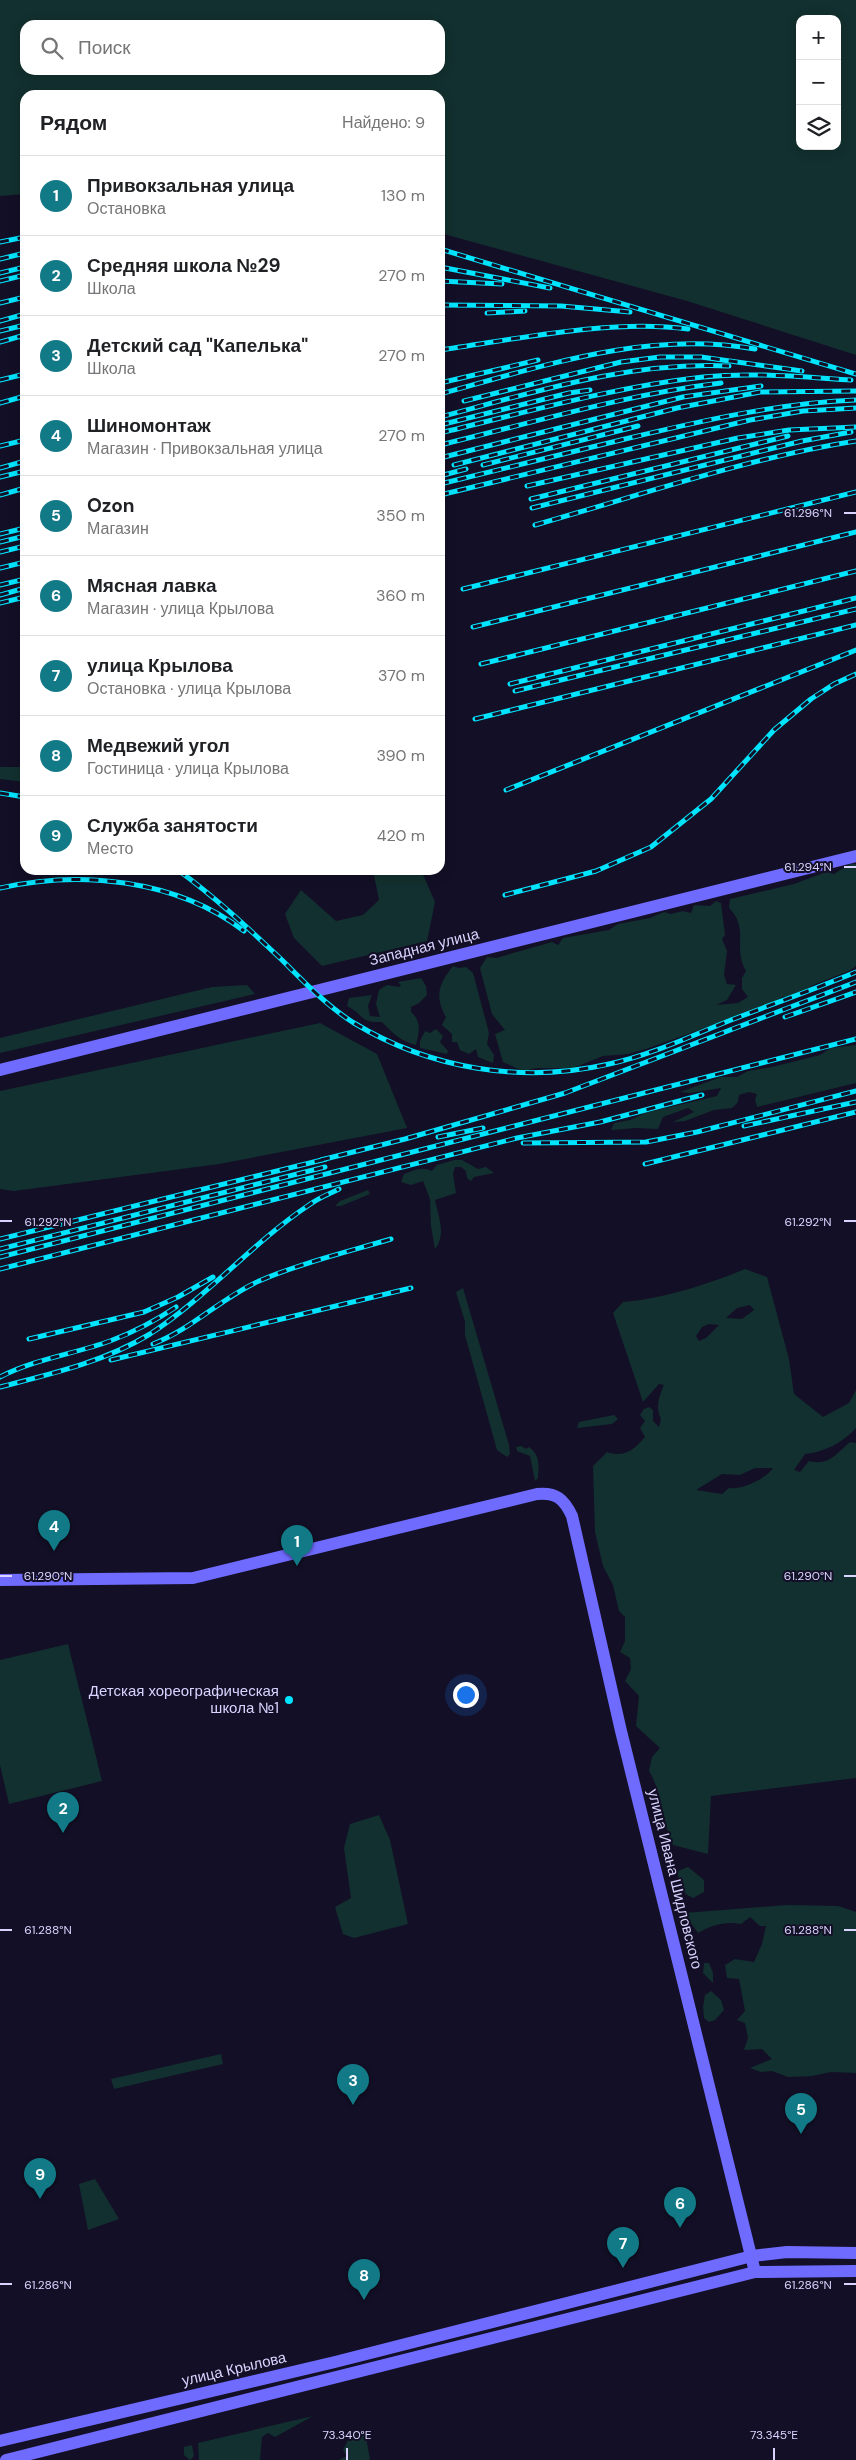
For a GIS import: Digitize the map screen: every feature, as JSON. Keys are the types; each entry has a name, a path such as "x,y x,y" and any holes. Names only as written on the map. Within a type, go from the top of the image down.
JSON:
{"street":[{"name":"Западная улица","path":"0,1070 856,856"},
{"name":"улица Ивана Шидловского","path":"0,1580 193,1578 537,1494 548,1493 560,1497 566,1503 572,1516 624,1740 755,2272"},
{"name":"улица Крылова","path":"0,2441 335,2362 752,2256 788,2252 856,2253"},
{"path":"6,2460 755,2272 856,2271"}],"green space":[{"path":"0,0 856,0 856,355 687,301 445,234 445,90 20,90 20,194 0,196"},
{"path":"0,767 20,767 20,781 0,779"},
{"path":"850,864 856,864 856,966 849,971 815,984 795,995 782,997 772,1006 745,1018 744,1014 628,1054 603,1056 573,1068 537,1068 523,1071 503,1062 495,1034 505,1030 492,1014 480,968 487,957 496,958 552,942 558,945 563,938 609,930 618,924 650,918 664,912 671,914 683,911 691,913 694,905 710,906 716,901 721,903 725,935 722,939 727,951 724,975 727,984 736,985 727,1000 716,1005 738,1003 748,997 742,989 742,978 746,971 740,954 739,923 729,908 730,899 794,884 826,872 834,874"},
{"path":"374,875 423,875 435,902 427,941 322,966 294,938 285,914 301,890 336,921 363,915 379,900"},
{"path":"453,966 459,968 466,967 473,973 489,1033 487,1044 494,1055 493,1063 478,1057 476,1049 469,1054 460,1050 457,1042 452,1042 452,1034 442,1025 446,1017 440,1003 440,990 444,979"},
{"path":"421,978 426,986 427,995 419,1003 411,1007 411,1012 417,1020 419,1027 416,1045 406,1042 382,1022 366,1020 347,1006 349,998 372,995 368,1006 370,1016 380,1017 376,1004 379,990 387,985 399,987 401,985 398,982"},
{"path":"247,985 255,994 0,1053 0,1038 212,987"},
{"path":"320,1023 377,1054 407,1128 219,1164 14,1191 0,1189 0,1091"},
{"path":"436,1029 443,1036 440,1042 448,1051 447,1054 420,1048 420,1041 425,1031 430,1033"},
{"path":"856,1045 856,1083 757,1107 755,1100 757,1094 749,1092 739,1095 738,1102 732,1108 714,1110 685,1121 673,1122 694,1112 688,1108 663,1117 658,1129 611,1130 614,1123 630,1120 645,1113 717,1096 721,1088 690,1093 680,1092 721,1077 737,1077 748,1071 820,1055 831,1048"},
{"path":"454,1160 462,1160 478,1169 486,1167 494,1173 474,1177 471,1181 467,1178 466,1171 461,1167 455,1167 453,1174 456,1193 435,1200 441,1231 439,1243 435,1249 431,1226 430,1199 423,1181 411,1185 401,1182 404,1174 421,1169 432,1171 437,1165"},
{"path":"368,1190 370,1194 341,1206 335,1206 340,1201"},
{"path":"745,1269 767,1277 789,1359 794,1394 823,1417 849,1403 856,1390 856,1428 833,1446 805,1454 794,1470 800,1472 809,1461 822,1462 832,1458 850,1442 856,1443 856,1778 711,1796 708,1854 673,1845 660,1798 649,1771 652,1757 660,1748 636,1726 639,1696 625,1681 631,1669 630,1658 620,1652 625,1641 625,1617 619,1611 613,1585 603,1566 595,1532 593,1466 607,1452 619,1454 628,1452 641,1442 645,1437 640,1428 645,1421 640,1415 644,1409 649,1407 653,1410 653,1421 659,1427 661,1419 658,1406 659,1397 664,1385 659,1384 643,1402 613,1313 623,1302 669,1294","holes":["750,1305 754,1310 742,1319 726,1318 737,1308","709,1324 719,1325 706,1338 699,1341 696,1336 702,1327","755,1468 773,1468 759,1480 740,1487 729,1488 722,1494 696,1490 722,1474 740,1475"]},
{"path":"463,1288 509,1445 510,1454 507,1457 497,1450 465,1335 465,1322 456,1292"},
{"path":"614,1415 618,1419 612,1424 577,1428 579,1422"},
{"path":"521,1446 526,1449 529,1447 537,1457 538,1478 535,1481 530,1456 517,1451 516,1447"},
{"path":"68,1644 102,1781 9,1804 0,1765 0,1660"},
{"path":"379,1815 390,1840 408,1924 354,1938 343,1934 335,1907 351,1898 344,1848 350,1824"},
{"path":"688,1867 704,1880 704,1892 693,1898 683,1891 679,1880 678,1871"},
{"path":"787,1905 838,1906 856,1912 856,2073 831,2072 812,2076 788,2077 772,2071 761,2072 750,2068 772,2059 762,2049 744,2050 748,2038 745,2023 737,2020 745,2011 739,1979 727,1978 725,1965 735,1959 754,1962 762,1944 766,1926 760,1926 750,1917 741,1924 719,1924 698,1933 684,1913"},
{"path":"704,1963 709,1963 713,1973 713,1983 703,1973"},
{"path":"711,1991 721,2000 724,2010 715,2020 709,2022 704,2018 703,2007 705,1995"},
{"path":"221,2054 223,2064 114,2089 111,2079"},
{"path":"95,2179 119,2219 88,2230 79,2184"},
{"path":"313,2416 275,2437 268,2433 262,2437 260,2460 199,2460 198,2443"},
{"path":"363,2433 366,2437 370,2460 339,2460 347,2456 343,2450 350,2436"},
{"path":"192,2445 194,2456 190,2460 184,2455 184,2447"}],"railway":[{"path":"0,242 20,238"},
{"path":"445,251 856,374"},
{"path":"0,259 20,254"},
{"path":"0,273 20,268"},
{"path":"445,268 550,288"},
{"path":"0,281 20,276"},
{"path":"445,281 502,284"},
{"path":"0,303 20,298"},
{"path":"445,305 561,306 630,312"},
{"path":"487,313 525,311"},
{"path":"0,321 20,315"},
{"path":"0,331 20,326"},
{"path":"445,349 596,328 658,327 688,329"},
{"path":"0,342 20,336"},
{"path":"445,393 556,362 635,348 675,344 715,344 755,349"},
{"path":"464,401 621,362 660,357 701,357 802,371"},
{"path":"445,382 538,360"},
{"path":"445,416 583,380 619,373 655,368 729,366"},
{"path":"0,380 20,375"},
{"path":"445,432 604,394 670,381 703,377 758,375 851,380"},
{"path":"445,444 650,394 721,383"},
{"path":"445,457 683,397 761,386"},
{"path":"445,424 569,393 590,390"},
{"path":"454,465 677,408 760,392 856,391"},
{"path":"0,403 20,397"},
{"path":"445,483 711,420 769,409 856,400"},
{"path":"445,494 750,420 803,411 856,408"},
{"path":"483,465 638,426"},
{"path":"527,486 738,438 789,430 856,427"},
{"path":"532,508 802,441 851,432"},
{"path":"531,499 788,436"},
{"path":"0,446 20,441"},
{"path":"535,525 734,467 815,448 856,441"},
{"path":"0,468 20,462"},
{"path":"445,475 466,469"},
{"path":"0,477 20,472"},
{"path":"0,495 20,489"},
{"path":"463,589 856,492"},
{"path":"0,534 20,529"},
{"path":"473,627 856,532"},
{"path":"0,542 20,537"},
{"path":"0,552 20,547"},
{"path":"0,568 20,563"},
{"path":"481,664 856,571"},
{"path":"0,585 20,580"},
{"path":"0,595 20,589"},
{"path":"0,603 20,598"},
{"path":"510,684 856,598"},
{"path":"515,691 856,609"},
{"path":"475,719 856,625"},
{"path":"506,790 856,650"},
{"path":"505,895 596,871 651,847 711,799 774,730 811,699 834,684 856,674"},
{"path":"0,793 20,796"},
{"path":"184,875 231,913 344,1017 383,1039 414,1052 477,1068 510,1072 543,1072 576,1070 625,1060 671,1045 856,972"},
{"path":"0,888 62,880 127,883 158,890 188,900 217,913 244,931"},
{"path":"321,1160 405,1139 565,1093 856,982"},
{"path":"785,1017 856,992"},
{"path":"0,1257 856,1039"},
{"path":"523,1143 646,1142 697,1132 856,1091"},
{"path":"0,1269 517,1138 600,1122 702,1095"},
{"path":"744,1126 856,1102"},
{"path":"645,1164 856,1112"},
{"path":"438,1137 483,1128"},
{"path":"0,1239 326,1159"},
{"path":"0,1249 325,1167"},
{"path":"0,1387 96,1360 150,1334 191,1304 288,1220 316,1200 339,1189"},
{"path":"153,1344 181,1330 232,1296 259,1281 308,1263 391,1239"},
{"path":"29,1339 144,1312 178,1297 213,1277"},
{"path":"111,1360 411,1288"},
{"path":"0,1377 41,1361 119,1338 176,1307"}],"place":[{"name":"Шиномонтаж","path":"54,1551"},
{"name":"Привокзальная улица","path":"297,1566"},
{"name":"Детская хореографическая школа №1","path":"289,1700"},
{"name":"Средняя школа №29","path":"63,1833"},
{"name":"Детский сад \"Капелька\"","path":"353,2105"},
{"name":"Ozon","path":"801,2134"},
{"name":"Служба занятости","path":"40,2199"},
{"name":"Мясная лавка","path":"680,2228"},
{"name":"улица Крылова","path":"623,2268"},
{"name":"Медвежий угол","path":"364,2300"}]}
